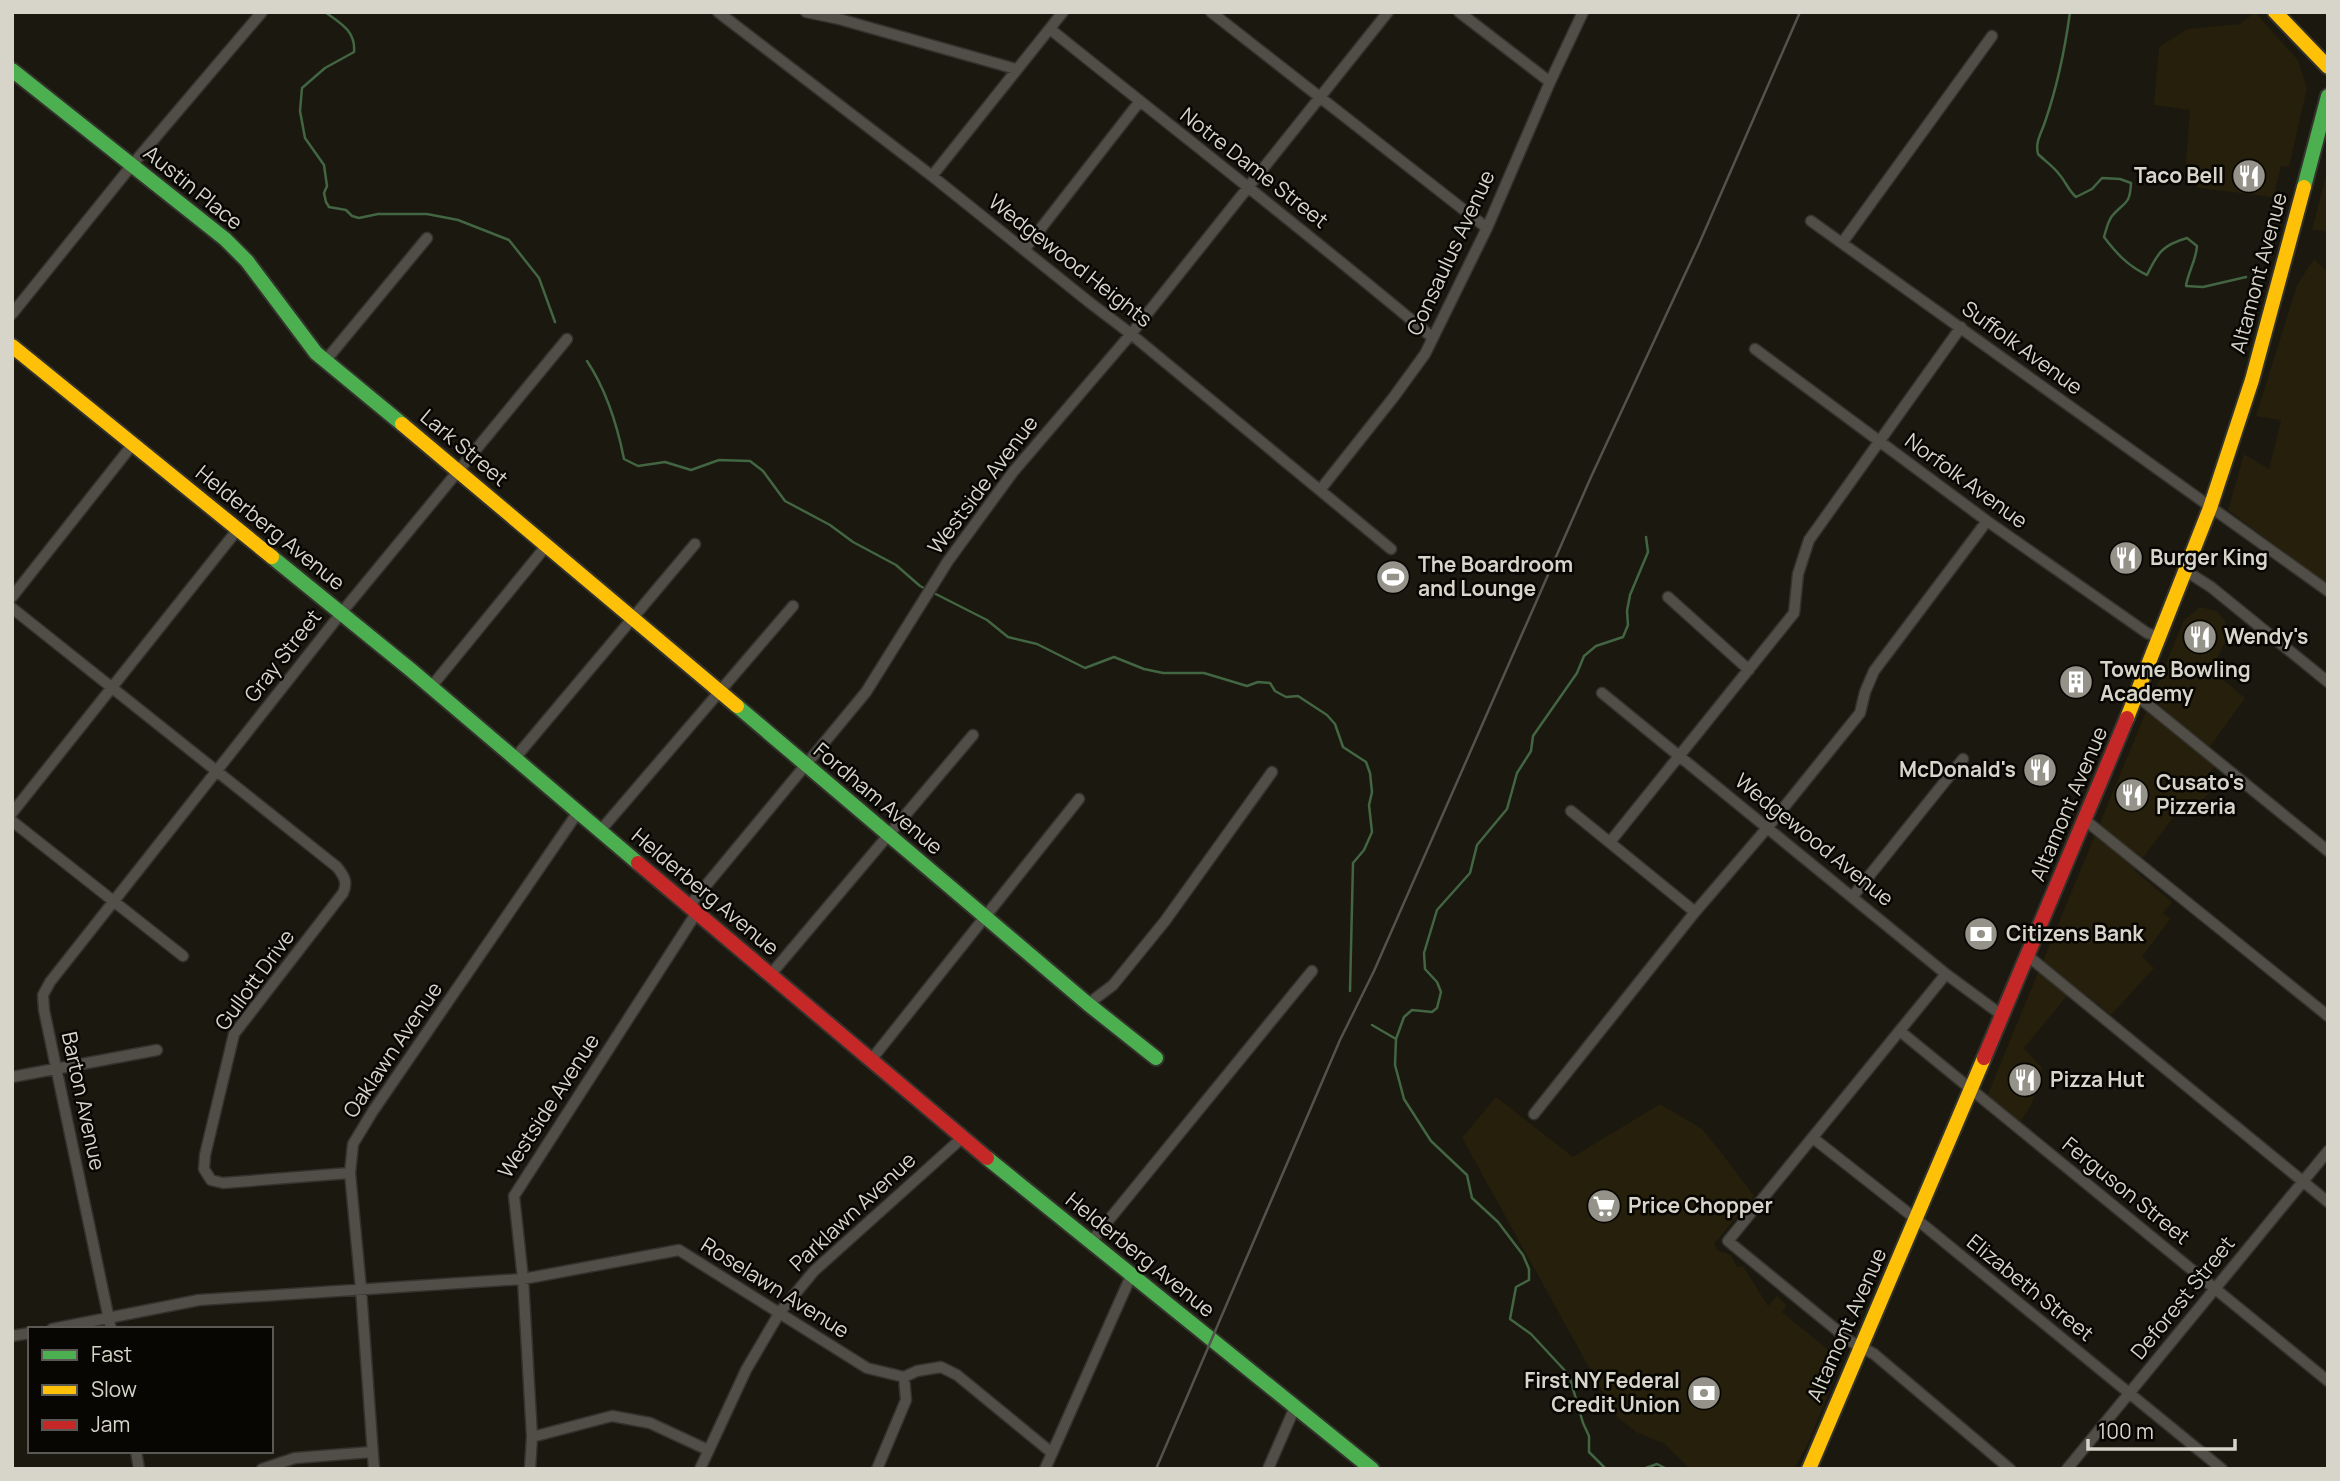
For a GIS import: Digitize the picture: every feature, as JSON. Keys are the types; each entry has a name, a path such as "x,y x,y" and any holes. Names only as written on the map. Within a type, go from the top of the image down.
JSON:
{"street":[{"path":"12,314 132,165 261,12"},
{"name":"Wedgewood Heights","path":"718,12 932,176 1131,334 1391,549"},
{"path":"806,12 1016,69"},
{"path":"932,176 1063,12"},
{"path":"1212,12 1487,228"},
{"name":"Westside Avenue","path":"530,1469 532,1437 523,1279 514,1196 693,909 804,765 866,692 933,585 1013,472 1131,334 1388,12"},
{"path":"1459,12 1550,82"},
{"name":"Consaulus Avenue","path":"1320,490 1414,370 1433,338 1487,228 1583,12"},
{"path":"2275,12 2328,67"},
{"name":"Notre Dame Street","path":"1050,29 1433,338"},
{"path":"1842,243 1992,36"},
{"name":"Austin Place","path":"12,70 225,239 247,261 316,353 326,360"},
{"name":"Altamont Avenue","path":"1813,1464 1860,1347 2085,820 2210,508 2252,380 2328,96"},
{"path":"1024,250 1139,101"},
{"name":"Suffolk Avenue","path":"1811,221 2328,591"},
{"path":"326,360 427,238"},
{"path":"1610,842 1794,613 1798,574 1808,540 1961,327"},
{"name":"Gray Street","path":"113,901 342,612 567,339"},
{"name":"Norfolk Avenue","path":"1755,349 1987,521 2147,633 2159,637"},
{"name":"Helderberg Avenue","path":"15,353 342,612 962,1138 1372,1469"},
{"name":"Lark Street","path":"326,360 576,569"},
{"path":"12,597 133,444"},
{"path":"1534,1114 1695,912 1860,713 1874,671 1987,521"},
{"path":"12,813 238,529"},
{"path":"515,758 695,544"},
{"path":"431,687 547,545"},
{"name":"Fordham Avenue","path":"576,569 984,917 1156,1058"},
{"path":"2186,571 2211,587 2328,682"},
{"path":"1668,597 1749,670"},
{"path":"600,831 793,606"},
{"path":"12,608 217,771"},
{"name":"Wedgewood Avenue","path":"1602,693 1947,974 2003,1016"},
{"path":"2136,695 2328,851"},
{"path":"771,975 973,736"},
{"path":"1853,897 1964,759"},
{"name":"Gullott Drive","path":"217,771 337,867 344,876 346,885 343,893 234,1034 204,1169 211,1180 223,1182 350,1173"},
{"path":"1088,1004 1113,985 1165,921 1272,772"},
{"path":"871,1060 1079,799"},
{"path":"1571,811 1695,912"},
{"name":"Oaklawn Avenue","path":"374,1469 350,1173 353,1144 578,812"},
{"path":"2085,820 2328,1016"},
{"path":"12,821 183,956"},
{"name":"Barton Avenue","path":"110,1323 43,995 50,982 113,901"},
{"path":"2028,956 2328,1202"},
{"path":"1090,1243 1312,971"},
{"path":"1947,974 1728,1241 1860,1347 1874,1354 2010,1469"},
{"name":"Ferguson Street","path":"1901,1032 2328,1381"},
{"path":"12,1077 157,1050"},
{"name":"Parklawn Avenue","path":"700,1469 746,1370 780,1312 814,1271 962,1138"},
{"name":"Elizabeth Street","path":"1813,1138 2222,1469"},
{"name":"Deforest Street","path":"2067,1469 2328,1151"},
{"name":"Roselawn Avenue","path":"71,1327 110,1323 199,1300 523,1279 679,1250 867,1368 904,1377 918,1371 941,1367 957,1375 1052,1453"},
{"path":"1045,1469 1131,1276"},
{"path":"877,1469 906,1400 904,1377"},
{"path":"1268,1469 1295,1407"},
{"path":"532,1437 612,1416 650,1423 708,1450"},
{"path":"262,1469 295,1458 372,1452"}],"shaded area":[{"path":"2255,12 2298,60 2307,88 2289,167 2281,166 2273,197 2199,188 2185,174 2190,110 2154,105 2159,47 2187,29 2240,24"},
{"path":"2328,168 2328,231 2312,230"},
{"path":"2314,259 2328,273 2328,586 2228,510 2244,454 2269,469 2281,420 2256,416 2297,285"},
{"path":"2200,607 2217,611 2225,621 2229,634 2211,670 2245,698 2204,755 2216,765 2206,777 2210,784 2208,794 2187,817 2178,811 2134,870 2172,902 2163,913 2170,919 2142,957 2154,968 2111,1015 2075,986 2024,1048 2042,1068 2032,1103 2020,1123 1987,1096 2184,620"},
{"path":"1496,1097 1573,1157 1660,1104 1702,1129 1720,1151 1754,1196 1714,1244 1717,1250 1731,1255 1737,1267 1743,1266 1768,1306 1777,1296 1787,1306 1782,1312 1837,1357 1817,1384 1829,1393 1794,1469 1690,1469 1665,1444 1636,1432 1616,1416 1462,1138"}],"waterway":[{"path":"325,12 346,28 354,45 354,52 325,68 302,88 300,111 305,138 324,165 327,186 324,193 329,207 346,210 359,218 378,214 427,214 458,220 509,240 539,278 555,322"},
{"path":"2070,12 2057,82 2038,142 2038,154 2057,171 2076,197 2092,189 2102,178 2131,183 2128,199 2111,218 2104,237 2134,268 2147,275 2162,250 2187,238 2197,246 2186,286 2203,287 2246,277"},
{"path":"587,361 610,408 624,459 638,466 665,462 691,470 719,460 750,461 763,471 785,501 896,565 920,586 987,620 1008,637 1037,644 1085,668 1114,657 1163,673 1204,673 1247,686 1258,682 1270,683 1275,691 1286,697 1298,696 1327,715 1335,724 1343,747 1366,762 1372,792 1369,805 1372,832 1364,850 1353,863 1350,991"},
{"path":"1396,1039 1404,1017 1412,1010 1432,1012 1437,1008 1441,992 1437,982 1425,969 1424,953 1437,910 1470,873 1477,845 1507,809 1517,773 1531,751 1533,736 1577,673 1584,656 1596,646 1623,637 1628,625 1630,595 1648,552 1646,537"},
{"path":"1372,1025 1396,1039 1395,1065 1404,1099 1431,1141 1467,1175 1472,1198 1498,1222 1523,1255 1529,1269 1529,1280 1516,1287 1510,1319 1531,1334 1569,1375 1589,1436 1589,1452 1606,1469"},
{"path":"1643,1469 1657,1464 1667,1469"}],"railway":[{"path":"1156,1469 1340,1040 1374,971 1591,477 1699,244 1800,12"}],"traffic: fast":[{"path":"12,70 225,239 247,261 316,353 402,424"},
{"path":"2304,187 2328,96"},
{"path":"272,557 411,670 638,863"},
{"path":"737,706 1088,1004 1156,1058"},
{"path":"987,1158 1372,1469"}],"traffic: slow":[{"path":"2275,12 2328,67"},
{"path":"2127,718 2210,508 2252,380 2304,187"},
{"path":"12,346 272,557"},
{"path":"402,424 737,706"},
{"path":"1809,1469 1984,1058"}],"traffic: jam":[{"path":"1984,1058 2127,718"},
{"path":"638,863 987,1158"}],"place":[{"name":"Taco Bell","path":"2249,176"},
{"name":"Burger King","path":"2126,558"},
{"name":"The Boardroom and Lounge","path":"1393,577"},
{"name":"Wendy's","path":"2200,637"},
{"name":"Towne Bowling Academy","path":"2076,682"},
{"name":"McDonald's","path":"2040,770"},
{"name":"Cusato's Pizzeria","path":"2132,795"},
{"name":"Citizens Bank","path":"1981,934"},
{"name":"Pizza Hut","path":"2025,1080"},
{"name":"Price Chopper","path":"1604,1206"},
{"name":"First NY Federal Credit Union","path":"1704,1393"}]}
